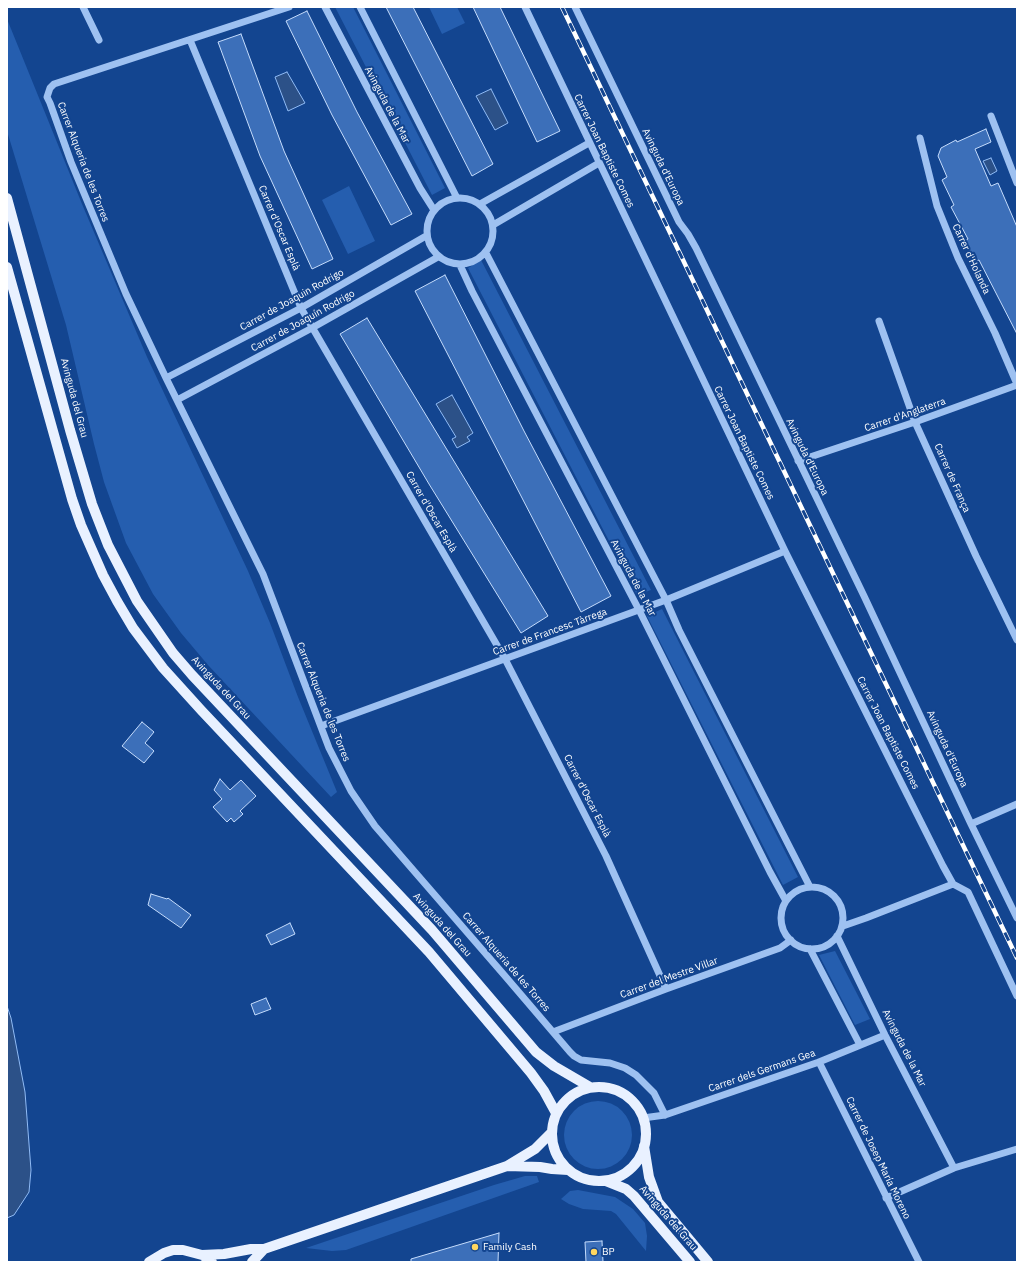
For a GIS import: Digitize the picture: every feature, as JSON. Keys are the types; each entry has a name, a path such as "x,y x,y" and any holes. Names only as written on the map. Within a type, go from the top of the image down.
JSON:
{"main road":[{"name":"Avinguda del Grau","path":"7,198 70,430 92,504 103,535 114,559 141,607 173,653 432,930 536,1052 554,1066 590,1087"},
{"path":"7,267 74,505 86,538 103,575 116,601 133,628 163,668 201,710 429,952 531,1073 544,1091 556,1113"},
{"path":"590,1087 603,1087 616,1090 628,1096 637,1106 643,1118 646,1132 644,1146 639,1159 630,1169 619,1176 606,1180 595,1181 584,1179 568,1170 558,1157 553,1145 552,1132 556,1113 565,1101 576,1092 590,1087"},
{"path":"149,1262 164,1253 174,1250 188,1251 202,1255 224,1254 251,1249 264,1249 507,1166 535,1148 552,1132"},
{"name":"Avinguda del Grau","path":"644,1146 649,1177 658,1202 708,1262"},
{"path":"507,1166 568,1170"},
{"name":"Avinguda del Grau","path":"606,1180 626,1189 634,1196 690,1262"},
{"path":"252,1262 264,1249"},
{"path":"202,1255 212,1262"}],"street":[{"path":"83,7 99,40"},
{"path":"190,40 289,7"},
{"name":"Avinguda de la Mar","path":"325,7 420,188 434,210"},
{"name":"Avinguda de la Mar","path":"360,7 457,198"},
{"name":"Carrer Joan Baptiste Comes","path":"525,7 785,551 953,884"},
{"name":"Avinguda d'Europa","path":"575,7 678,222 688,234 699,255 864,596 971,824 1017,918"},
{"name":"Carrer d'Oscar Esplà","path":"190,40 301,308 505,659 606,856 666,989"},
{"name":"Carrer Alqueria de les Torres","path":"190,40 54,84 50,88 47,97 71,162 126,294 263,574 329,748 351,791 375,826 553,1032"},
{"path":"991,116 1017,183"},
{"name":"Carrer d'Holanda","path":"920,138 936,206 958,258 995,333 1017,385"},
{"path":"480,204 589,143"},
{"path":"493,225 599,163"},
{"path":"457,198 473,200 480,204 486,210 493,225 491,244 486,253 473,262 460,265 445,262 438,257 430,248 426,236 428,222 434,210 445,202 457,198"},
{"name":"Carrer de Joaquin Rodrigo","path":"166,378 301,308 426,236"},
{"name":"Avinguda de la Mar","path":"486,253 666,600 810,887"},
{"name":"Carrer de Joaquín Rodrigo","path":"177,400 312,328 438,257"},
{"name":"Avinguda de la Mar","path":"460,265 472,291 639,610 770,872 786,901"},
{"name":"Carrer de França","path":"879,320 915,422 976,556 1017,640"},
{"name":"Carrer d'Anglaterra","path":"798,461 915,422 1017,385"},
{"name":"Carrer de Francesc Tàrrega","path":"321,726 666,600 785,551"},
{"path":"971,824 1017,804"},
{"path":"843,926 953,884 968,892 1017,996"},
{"path":"810,887 819,888 828,892 835,898 840,906 843,926 837,936 825,946 810,949 796,945 790,940 785,934 781,917 786,901 797,891 810,887"},
{"name":"Avinguda de la Mar","path":"837,936 885,1034 954,1168"},
{"name":"Carrer del Mestre Villar","path":"553,1032 780,948 790,940"},
{"path":"810,949 860,1045"},
{"path":"553,1032 570,1052 578,1058 588,1061 610,1063 625,1068 636,1075 654,1093 665,1115"},
{"name":"Carrer dels Germans Gea","path":"643,1118 665,1115 819,1062 885,1034"},
{"name":"Carrer de Josep María Moreno","path":"819,1062 919,1262"},
{"path":"886,1198 954,1168 1017,1148"}],"shaded area":[{"path":"335,7 353,7 445,188 432,195"},
{"path":"429,7 457,7 465,23 442,34"},
{"path":"7,19 82,204 147,357 248,571 270,623 298,697 337,792 331,797 208,665 181,633 153,594 126,543 104,482 66,325 7,131"},
{"path":"287,72 305,103 288,111 275,77"},
{"path":"491,89 508,123 495,130 476,96"},
{"path":"991,158 997,171 990,175 983,161"},
{"path":"349,186 375,241 348,254 322,200"},
{"path":"481,260 651,590 637,595 468,268"},
{"path":"452,395 473,433 467,437 470,441 457,448 452,439 456,437 436,404"},
{"path":"662,609 798,877 783,885 647,616"},
{"path":"835,951 870,1019 855,1025 819,955"},
{"path":"7,1006 11,1018 25,1092 31,1170 29,1192 14,1215 7,1218"},
{"path":"591,1101 605,1101 617,1106 627,1116 632,1128 632,1142 627,1154 617,1164 605,1169 591,1169 579,1164 569,1154 564,1142 564,1128 569,1116 579,1106"},
{"path":"525,1176 537,1176 539,1182 346,1250 332,1251 306,1248 494,1185"},
{"path":"578,1190 615,1197 633,1209 645,1223 647,1236 646,1251 616,1214 611,1211 583,1209 569,1204 561,1199 570,1191"}],"building":[{"path":"386,7 413,7 493,164 472,176"},
{"path":"473,7 500,7 560,131 537,142"},
{"path":"307,11 357,112 412,214 391,225 332,115 286,21"},
{"path":"241,34 284,151 333,259 312,269 260,156 218,42"},
{"path":"986,129 991,142 975,149 991,186 998,183 1017,227 1017,334 979,260 974,262 964,241 968,239 951,207 954,205 942,180 947,177 938,156 941,148 956,140 957,142"},
{"path":"445,275 524,431 611,596 581,612 415,291"},
{"path":"367,318 548,616 521,633 429,484 340,334"},
{"path":"142,722 154,732 145,743 154,751 144,763 122,746"},
{"path":"220,779 230,790 241,780 256,796 240,811 243,814 234,822 231,818 227,822 213,807 222,799 214,790"},
{"path":"151,894 167,899 168,898 191,915 181,928 148,905"},
{"path":"290,923 295,934 271,945 266,935"},
{"path":"266,998 271,1009 255,1015 251,1004"},
{"name":"Family Cash","path":"499,1233 498,1262 411,1262 411,1259"},
{"name":"BP","path":"602,1241 603,1262 586,1262 585,1242"}],"railway":[{"path":"562,7 1017,958"}],"place":[{"name":"Family Cash","path":"475,1247"},
{"name":"BP","path":"594,1252"}]}
